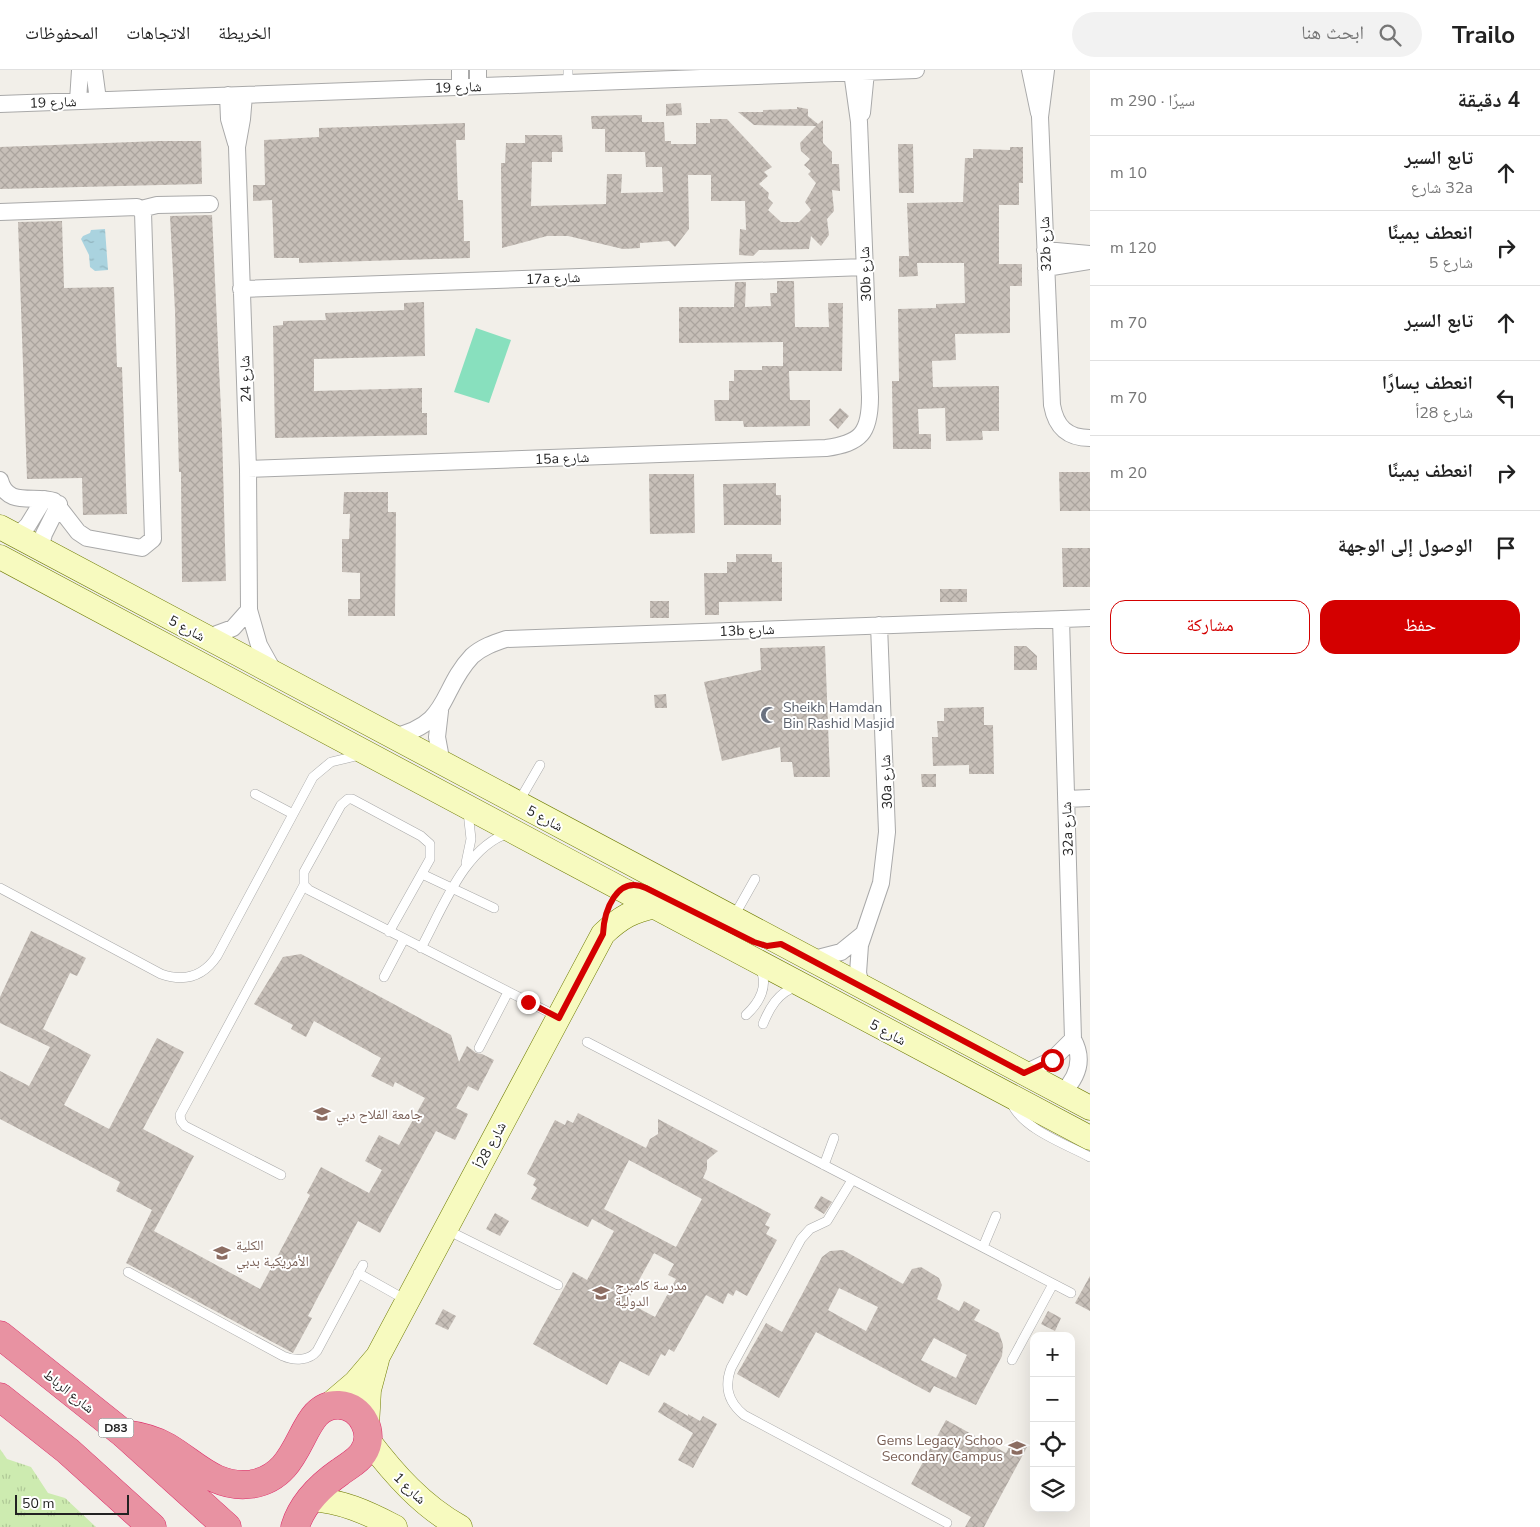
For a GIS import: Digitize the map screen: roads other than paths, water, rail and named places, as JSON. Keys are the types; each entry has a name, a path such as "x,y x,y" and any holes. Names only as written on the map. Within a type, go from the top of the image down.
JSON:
{"highway":[{"name":"شارع الرباط","path":"0,1335 124,1434 227,1527"},
{"path":"0,1397 68,1451 152,1527"},
{"path":"124,1434 141,1436 155,1441 213,1479 227,1483 254,1483 270,1478 283,1468 302,1441 312,1417 328,1406 340,1405 351,1408 361,1416 367,1433 364,1453 323,1485 301,1512 295,1527"}],"street":[{"path":"78,101 80,70"},
{"path":"94,70 98,100"},
{"path":"460,70 460,87"},
{"name":"شارع 19","path":"0,104 460,87 478,78 916,70"},
{"path":"1030,70 1040,117"},
{"name":"32b شارع","path":"1046,70 1040,117 1050,392 1054,419 1060,428 1070,435 1090,438"},
{"name":"30b شارع","path":"859,72 864,267 870,397 868,425"},
{"name":"شارع 24","path":"236,95 229,119 237,147 248,469 249,610 259,645 275,674"},
{"path":"0,212 132,207 141,209 157,205 210,204"},
{"path":"0,480 7,493 16,498 51,502 87,538 142,548 152,539 144,226 141,209"},
{"path":"1045,250 1090,254"},
{"path":"1046,268 1090,260"},
{"name":"17a شارع","path":"242,289 864,267"},
{"name":"15a شارع","path":"248,469 826,448 846,445 859,438 868,425"},
{"path":"8,531 28,525 51,502"},
{"path":"40,548 51,502"},
{"name":"شارع 5","path":"8,531 1090,1108"},
{"name":"شارع 5","path":"0,557 366,754 621,887 900,1039 1090,1138"},
{"path":"206,638 234,628 249,610"},
{"name":"13b شارع","path":"442,764 438,737 440,711 462,669 474,655 489,645 506,639 1090,618"},
{"name":"32a شارع","path":"1061,619 1073,1038 1079,1054 1076,1075 1062,1093"},
{"name":"30a شارع","path":"862,988 858,959 862,935 881,882 888,832 879,625"},
{"name":"13b شارع","path":"392,737 419,728 440,711"},
{"path":"1066,799 1090,798"},
{"path":"621,887 626,884 640,885 754,942 767,946 781,944"},
{"name":"شارع 28أ","path":"328,1406 355,1383 378,1356 603,934 608,912 621,887"},
{"name":"شارع 28أ","path":"603,934 617,921 635,910 656,906"},
{"path":"810,960 841,952 862,935"},
{"path":"900,1039 914,1038 926,1040 1034,1094 1045,1096 1062,1093"},
{"path":"1024,1073 1052,1060 1073,1038"},
{"name":"شارع 28أ","path":"367,1433 369,1390 378,1356"},
{"name":"شارع 1","path":"367,1433 406,1486 430,1507 460,1527"},
{"path":"310,1499 355,1506 395,1527"}],"lane":[{"path":"0,888 161,974 173,978 186,978 199,974 210,967 217,956 308,787 321,769 342,758 366,754"},
{"path":"518,804 540,765"},
{"path":"255,794 293,814"},
{"path":"281,1175 185,1126 181,1122 180,1115 304,885 304,872 340,805 348,799 352,799 426,840 432,852 422,874 389,932"},
{"path":"421,948 463,870 471,839 466,806"},
{"path":"463,870 484,846 514,831"},
{"path":"422,874 494,908"},
{"path":"733,919 755,879"},
{"path":"304,885 309,890 389,932 559,1018"},
{"path":"384,977 404,939"},
{"path":"746,1015 756,1006 762,995 764,983 762,971 755,961"},
{"path":"763,1024 770,1008 781,995 790,988 801,985"},
{"path":"479,1048 508,992"},
{"path":"587,1042 1071,1293"},
{"path":"1009,1095 1015,1111 1026,1123 1090,1157"},
{"path":"824,1165 834,1138"},
{"path":"852,1180 827,1221 810,1229 801,1239 731,1368 726,1389 736,1408 744,1415 947,1523"},
{"path":"983,1248 996,1216"},
{"path":"445,1229 558,1285"},
{"path":"128,1272 283,1356 295,1359 310,1357 317,1350 360,1269 408,1300"},
{"path":"1012,1360 1053,1284"}],"water":[{"path":"105,229 108,270 95,271 90,267 89,255 81,239 90,233 91,230"}],"place":[{"name":"Sheikh Hamdan Bin Rashid Masjid","path":"769,715"},
{"name":"جامعة الفلاح دبي","path":"322,1114"},
{"name":"الكلية الأمريكية بدبي","path":"222,1253"},
{"name":"مدرسة كامبرج الدولية","path":"601,1293"},
{"name":"Gems Legacy Schoo Secondary Campus","path":"1017,1448"}]}
